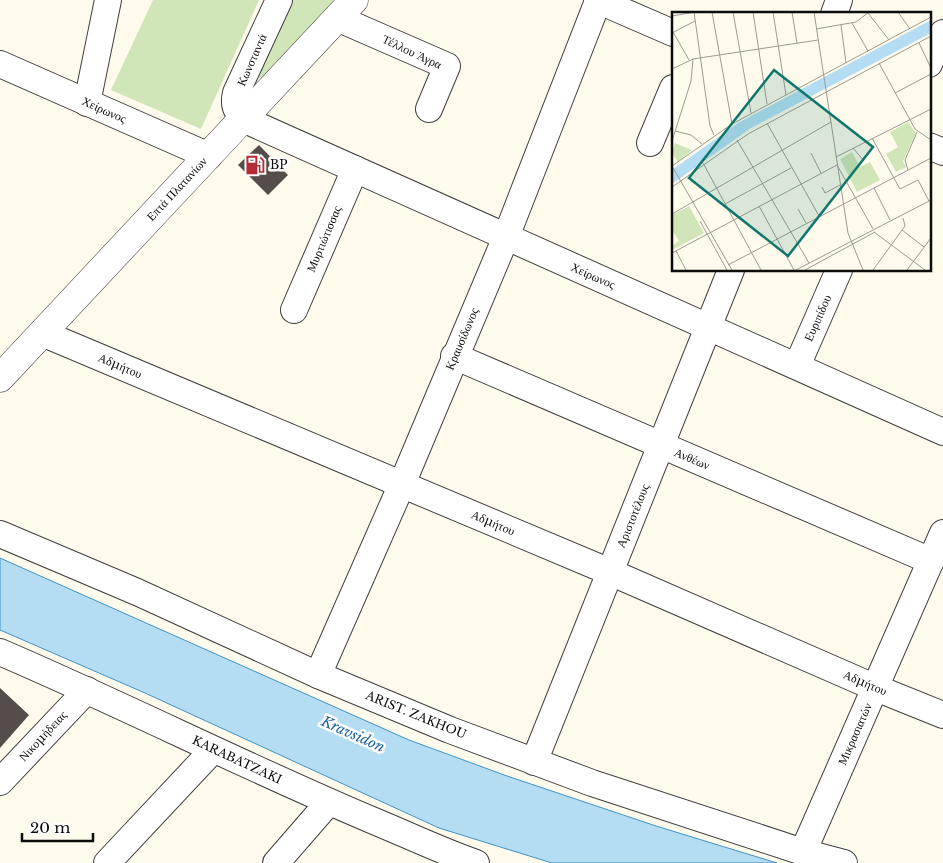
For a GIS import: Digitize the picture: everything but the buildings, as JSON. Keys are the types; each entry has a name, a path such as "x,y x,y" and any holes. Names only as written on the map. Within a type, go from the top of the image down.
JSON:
{"street":[{"path":"87,103 108,0"},
{"name":"Κωνσταντά","path":"243,120 236,110 234,102 236,93 279,0"},
{"path":"597,0 672,33"},
{"name":"Κραυσίδωνος","path":"318,675 402,484 454,356 506,237 597,0"},
{"path":"835,12 839,0"},
{"name":"Επτά Πλατανίων","path":"0,378 346,9"},
{"name":"Τέλλου Άγρα","path":"346,9 447,66 429,109"},
{"path":"930,62 943,33"},
{"name":"Χείρωνος","path":"0,64 209,156"},
{"path":"650,143 672,90"},
{"name":"Χείρωνος","path":"243,120 943,432"},
{"path":"930,146 943,152"},
{"name":"Μυρτιώτισσας","path":"294,310 355,169"},
{"name":"Αριστοτέλους","path":"534,762 731,271"},
{"name":"Ευριπίδου","path":"797,366 839,271"},
{"name":"Αδμήτου","path":"42,333 610,572 876,688 943,715"},
{"name":"Ανθέων","path":"454,356 931,561"},
{"name":"Μικρασιατών","path":"803,852 943,533"},
{"name":"ARIST. ZAKHOU","path":"0,534 137,592 318,675 450,730 534,762 803,852 844,863"},
{"name":"KARABATZAKI","path":"0,652 87,690 328,802 470,862"},
{"name":"Νικομήδειας","path":"0,782 87,690"},
{"path":"107,863 213,750"},
{"path":"276,863 328,802"}],"green space":[{"path":"153,0 259,0 201,129 111,90"},
{"path":"291,0 334,0 263,79 255,76"}],"water":[{"name":"Kravsidon","path":"0,558 409,740 507,776 656,826 777,863 552,863 439,828 145,693 0,630"}],"place":[{"name":"BP","path":"255,165"}]}
